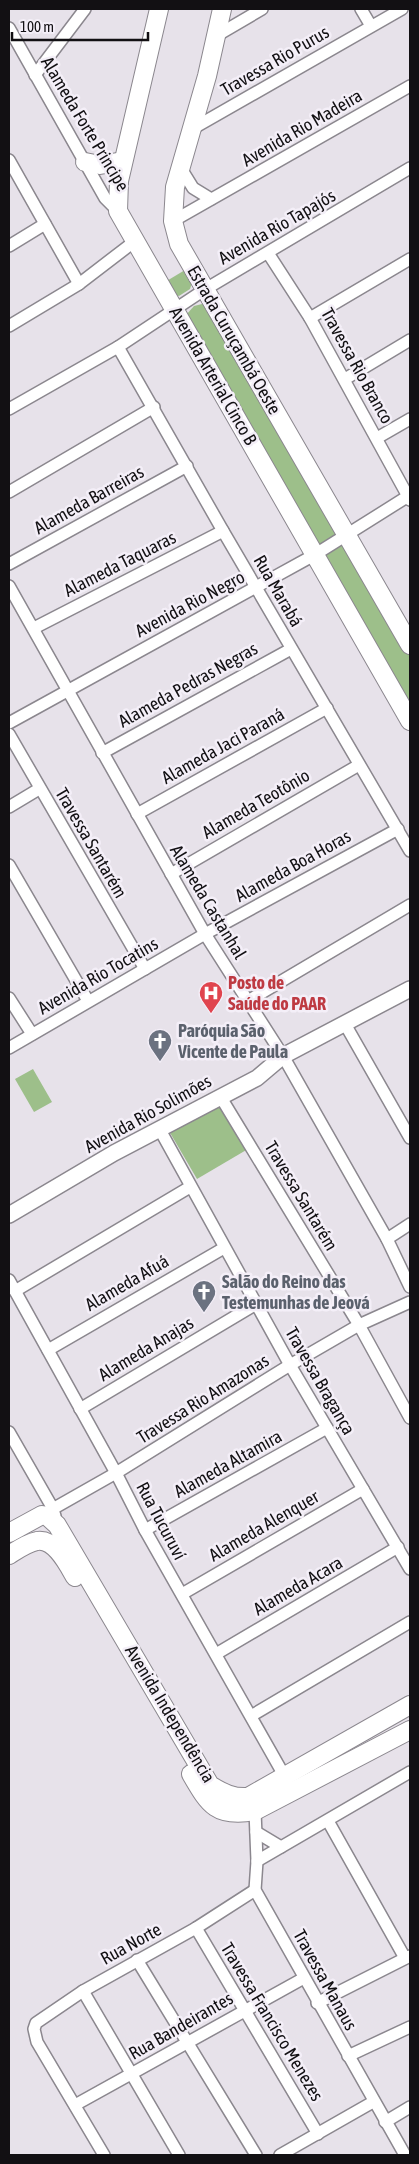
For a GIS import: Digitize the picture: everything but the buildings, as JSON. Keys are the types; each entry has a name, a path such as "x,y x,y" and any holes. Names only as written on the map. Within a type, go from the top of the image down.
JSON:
{"main road":[{"path":"118,211 119,181 123,161 159,9"},
{"name":"Estrada Curuçambá Oeste","path":"222,9 192,129 175,187 174,221 179,244 348,535 410,646"},
{"path":"84,162 100,165 123,161"},
{"name":"Avenida Arterial Cinco B","path":"118,211 410,720"},
{"name":"Avenida Rio Solimões","path":"9,1215 114,1153 257,1078 283,1056 410,989"},
{"path":"9,1533 51,1516"},
{"name":"Avenida Independência","path":"51,1516 210,1785 229,1796 248,1797 410,1706"},
{"name":"Avenida Independência","path":"9,1555 36,1541 42,1541 51,1545 66,1562 206,1800 226,1812 237,1814 255,1811 410,1730"}],"street":[{"path":"35,75 85,9"},
{"path":"216,36 262,9"},
{"path":"361,9 371,26"},
{"name":"Travessa Rio Purus","path":"192,129 402,9"},
{"name":"Alameda Forte Principe","path":"9,28 105,198 118,211"},
{"name":"Avenida Rio Madeira","path":"174,221 409,89"},
{"path":"9,160 79,284"},
{"path":"180,167 193,188 211,199"},
{"name":"Avenida Rio Tapajós","path":"9,409 118,347 204,290 410,168"},
{"path":"9,246 45,224"},
{"path":"9,326 79,284 135,241"},
{"name":"Travessa Rio Branco","path":"268,253 310,318 410,497"},
{"path":"310,318 410,259"},
{"path":"345,379 410,340"},
{"name":"Rua Marabá","path":"118,347 154,407 222,531 257,587 358,765 410,851"},
{"path":"9,492 154,407"},
{"path":"377,438 410,419"},
{"name":"Alameda Barreiras","path":"9,564 187,466"},
{"name":"Avenida Rio Negro","path":"9,723 314,555 410,497"},
{"name":"Alameda Taquaras","path":"34,628 222,531"},
{"name":"Alameda Castanhal","path":"9,586 205,934 283,1056 387,1239 410,1286"},
{"name":"Alameda Pedras Negras","path":"102,753 291,649"},
{"name":"Alameda Jaci Paraná","path":"136,814 327,708"},
{"name":"Travessa Santarém","path":"9,734 39,789 145,969"},
{"name":"Alameda Teotônio","path":"171,874 358,765"},
{"path":"9,807 39,789"},
{"name":"Alameda Boa Horas","path":"205,934 398,829"},
{"path":"9,865 88,1001"},
{"path":"248,1001 410,905"},
{"name":"Avenida Rio Tocatins","path":"9,1048 205,934"},
{"path":"9,998 32,1034"},
{"path":"345,1024 410,1138"},
{"name":"Travessa Santarém","path":"220,1096 358,1325 410,1418"},
{"name":"Travessa Bragança","path":"160,1130 290,1365 410,1569"},
{"path":"15,1291 190,1187"},
{"path":"387,1239 410,1224"},
{"name":"Alameda Afuá","path":"48,1350 224,1248"},
{"name":"Rua Tucuruví","path":"9,1280 116,1473 145,1530 285,1776"},
{"name":"Travessa Rio Amazonas","path":"51,1516 116,1473 290,1365 358,1325 410,1302"},
{"name":"Alameda Anajas","path":"80,1409 256,1304"},
{"name":"Alameda Altamira","path":"145,1530 327,1428"},
{"path":"9,1432 51,1516"},
{"name":"Alameda Alenquer","path":"182,1594 363,1489"},
{"name":"Alameda Acara","path":"216,1654 398,1547"},
{"path":"252,1716 410,1622"},
{"path":"257,1860 410,1772"},
{"path":"255,1811 257,1860 255,1890"},
{"path":"317,2003 408,1957 328,1820"},
{"path":"256,1832 281,1847"},
{"name":"Rua Norte","path":"75,2105 35,2036 36,2022 83,1990 196,1928 255,1890"},
{"name":"Travessa Manaus","path":"255,1890 373,2102 405,2155"},
{"name":"Travessa Francisco Menezes","path":"196,1928 318,2134"},
{"path":"137,1960 256,2155"},
{"name":"Rua Bandeirantes","path":"75,2105 304,1978"},
{"path":"83,1990 179,2155"},
{"path":"348,2056 410,2027"},
{"path":"280,2155 373,2102"},
{"path":"75,2105 104,2155"},
{"path":"385,2122 410,2107"}],"green space":[{"path":"185,270 192,283 190,289 179,296 172,294 165,282"},
{"path":"202,304 214,308 410,645 410,721 186,315 194,306"},
{"path":"33,1069 52,1102 34,1112 15,1079"},
{"path":"221,1101 248,1149 197,1179 169,1131"}],"place":[{"name":"Posto de Saúde do PAAR","path":"211,1014"},
{"name":"Paróquia São Vicente de Paula","path":"160,1062"},
{"name":"Salão do Reino das Testemunhas de Jeová","path":"204,1313"}]}
